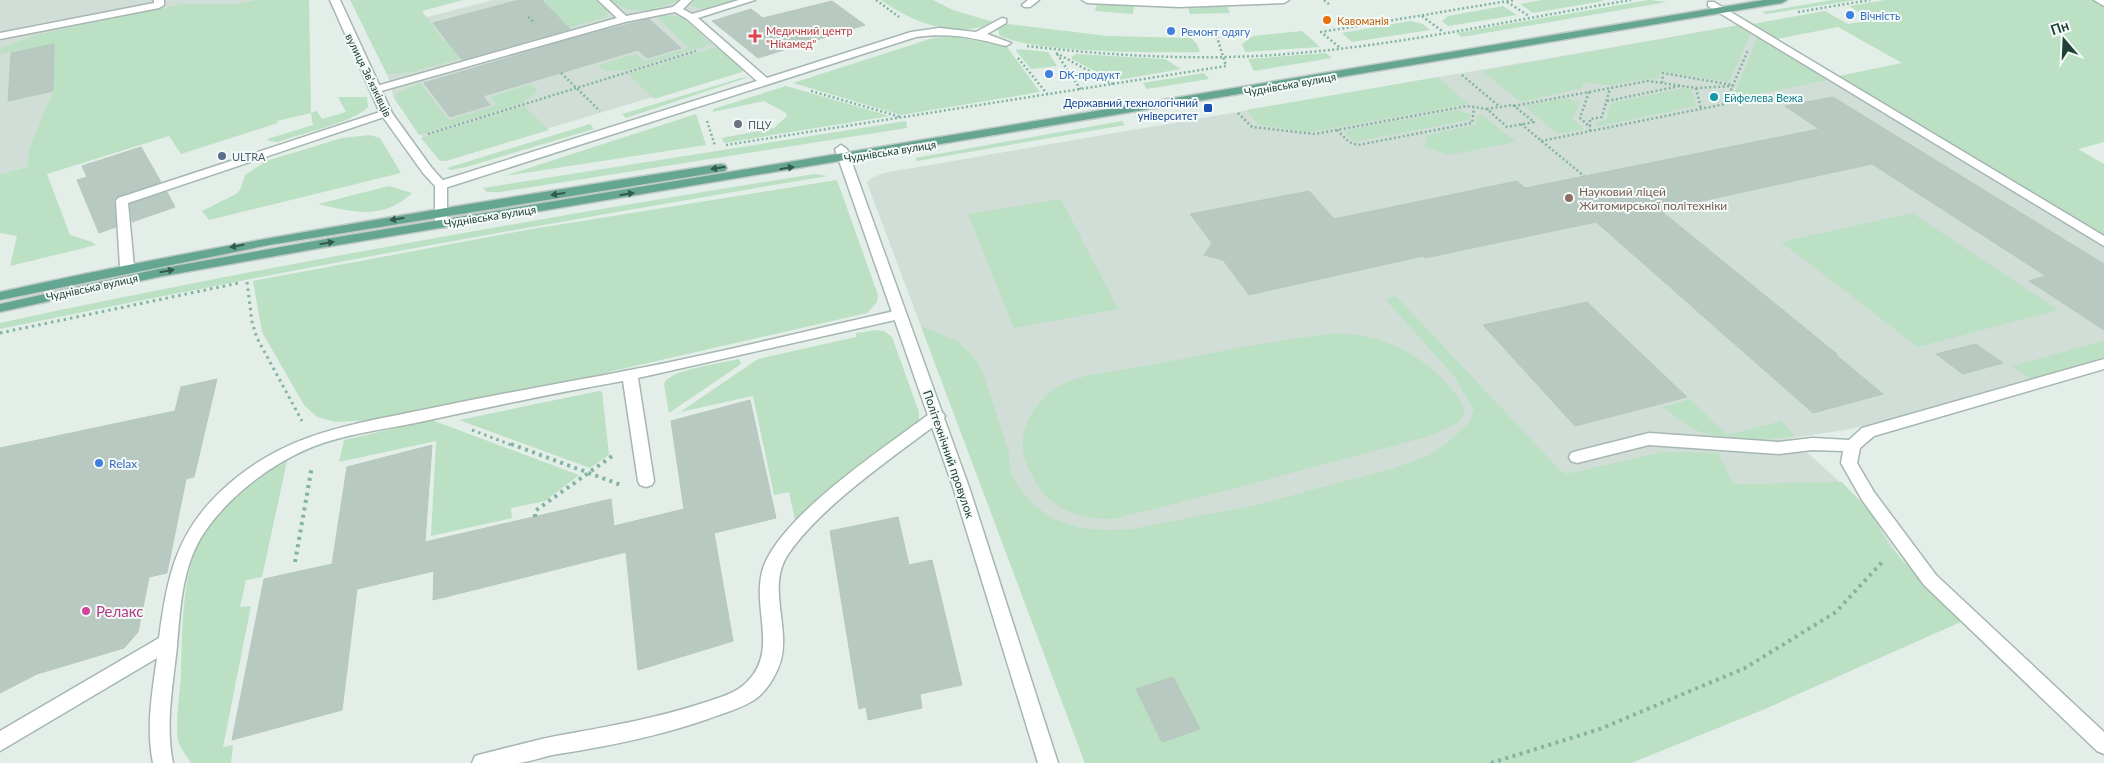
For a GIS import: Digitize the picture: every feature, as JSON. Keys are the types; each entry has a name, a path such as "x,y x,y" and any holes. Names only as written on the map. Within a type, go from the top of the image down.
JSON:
{"main road":[{"name":"Чуднівська вулиця","path":"1717,7 1733,0"},
{"name":"Чуднівська вулиця","path":"0,308 158,273 441,218 843,154 1717,7 1782,0"},
{"name":"Чуднівська вулиця","path":"0,296 127,267 305,234 441,218"}],"street":[{"path":"0,36 159,5 159,0"},
{"name":"вулиця Звʼязківців","path":"335,0 377,89 386,114 427,170 442,185"},
{"path":"604,0 624,20"},
{"path":"377,89 624,20 676,8 688,0"},
{"path":"691,17 750,0"},
{"path":"1087,0 1188,4 1284,0"},
{"path":"2099,0 2104,4"},
{"path":"1717,7 1756,31 1782,43 2104,242"},
{"path":"676,8 691,17 720,44 770,81"},
{"path":"980,34 1002,21"},
{"path":"906,24 916,34"},
{"path":"441,218 442,185 916,34 939,32 980,34 1010,44"},
{"path":"127,267 122,201 386,114"},
{"name":"Політехнічний провулок","path":"843,154 937,416 1048,763"},
{"path":"163,763 160,751 160,724 168,642 176,580 184,554 202,523 230,493 282,456 317,439 553,388 630,375 899,314"},
{"path":"2104,364 1868,432 1852,446 1849,463 1868,496 1930,580 2104,745"},
{"path":"630,375 646,481"},
{"path":"482,763 549,747 598,739 698,713 732,701 754,688 767,671 774,655 770,584 773,566 781,550 813,516 937,416"},
{"path":"1577,457 1649,439 1779,448 1812,444 1852,446"},
{"path":"0,742 168,642"}],"path":[{"path":"1324,0 1330,5"},
{"path":"1339,48 1321,32 1514,0"},
{"path":"1610,0 1614,3"},
{"path":"1010,44 1054,50 1167,56 1223,56 1339,48 1631,0"},
{"path":"1796,12 1870,0"},
{"path":"1506,1 1529,17"},
{"path":"1422,15 1442,31"},
{"path":"1541,141 1725,104 1756,31"},
{"path":"726,145 1226,66 1217,38"},
{"path":"406,141 720,44"},
{"path":"1010,44 1048,95"},
{"path":"1054,50 1082,90"},
{"path":"1056,53 1114,84"},
{"path":"1455,69 1500,107"},
{"path":"561,73 605,116"},
{"path":"1662,83 1663,73 1733,85"},
{"path":"770,81 904,118"},
{"path":"1234,109 1252,127 1308,134 1467,106 1486,110 1514,106 1648,81 1696,88 1733,85"},
{"path":"1607,101 1683,86"},
{"path":"1590,131 1590,120 1602,117 1610,88"},
{"path":"1696,88 1702,109"},
{"path":"1590,91 1580,118 1590,127"},
{"path":"1486,110 1507,127 1534,122 1514,106"},
{"path":"1337,130 1349,142 1358,145 1472,123 1474,108"},
{"path":"1520,124 1584,176"},
{"path":"706,148 716,147"},
{"path":"247,282 252,322 257,338 303,423 317,439 295,562"},
{"path":"429,415 631,488"},
{"path":"535,517 534,511 639,437"},
{"path":"1491,763 1600,729 1745,668 1836,612 1901,542"}],"shaded area":[{"path":"0,0 255,0 54,44 53,91 29,149 27,167 0,174"},
{"path":"493,0 740,0 682,17 743,70 440,161 394,98 387,74 366,33"},
{"path":"1741,25 2104,246 2104,357 1892,419 1845,430 1791,438 1860,500 1902,560 1965,620 1767,708 1631,763 1085,763 867,183 870,179 883,173"}],"green space":[{"path":"255,0 309,0 311,113 277,121 278,123 181,154 169,136 47,174 70,235 96,245 10,266 17,236 0,233 0,174 27,167 29,149 53,91 54,44 0,54 1,48 36,35 183,4 237,4"},
{"path":"350,0 463,0 422,11 444,41 520,20 531,39 408,73 387,74"},
{"path":"544,0 596,0 607,11 608,16 563,30 538,16 554,11"},
{"path":"611,0 680,0 653,9 636,10 619,6"},
{"path":"694,0 740,0 704,9 691,6"},
{"path":"881,0 933,0 953,10 993,22 964,30 949,29 920,21"},
{"path":"1542,0 1603,1 1533,13 1520,4"},
{"path":"1649,0 1667,2 1462,37 1456,33"},
{"path":"1832,0 1856,0 1766,14 1762,12"},
{"path":"1885,0 2093,0 2104,8 2104,142 2078,149 2104,164 2104,236 1839,76 1902,63 1838,27 1777,39 1752,24 1825,11 1848,24 1872,20 1849,6"},
{"path":"1097,4 1134,6 1133,14 1095,11"},
{"path":"1227,6 1230,13 1190,14 1188,7"},
{"path":"1503,6 1517,15 1448,26 1442,21 1448,16"},
{"path":"657,16 682,17 712,44 627,70 605,71 598,65 636,54 645,61 688,48"},
{"path":"1410,21 1423,24 1430,30 1352,42 1342,33"},
{"path":"1007,24 1108,36 1191,38 1197,44 1200,52 1065,49 1015,41 999,35 998,28"},
{"path":"1739,25 1751,33 1729,82 1661,71 1658,79 1645,79 1607,85 1584,83 1582,88 1521,102 1482,71"},
{"path":"1302,31 1320,47 1245,52 1242,44 1253,36"},
{"path":"953,36 1007,47 1040,92 901,115 793,83 933,38"},
{"path":"1758,37 1828,80 1732,99"},
{"path":"716,47 743,70 742,72 654,99 628,74"},
{"path":"1017,49 1048,52 1057,66 1031,69 1016,51"},
{"path":"1326,53 1332,58 1254,71 1248,59"},
{"path":"1077,54 1165,59 1181,69 1113,81 1072,59 1072,56"},
{"path":"1204,73 1209,79 1147,89 1143,83"},
{"path":"749,77 626,118 622,114 741,78"},
{"path":"1438,77 1468,104 1310,132 1259,125 1246,110"},
{"path":"420,83 449,120 497,105 490,97 531,84 538,91 522,103 419,135 394,98 399,92"},
{"path":"786,86 890,116 724,143 722,138 774,128 787,116 786,113 764,101 713,112 713,109"},
{"path":"1686,88 1692,90 1696,106 1595,127 1597,122 1606,120 1611,103"},
{"path":"338,97 367,97 368,107 352,117 278,142 267,139 313,125 311,113 317,111 322,119 346,112"},
{"path":"1567,98 1580,103 1572,119 1584,129 1558,134 1524,106"},
{"path":"524,106 549,130 446,161 440,161 421,138"},
{"path":"1456,110 1470,114 1469,120 1354,142 1343,131"},
{"path":"696,114 706,145 504,176"},
{"path":"1482,115 1516,142 1449,155 1425,147 1427,135 1476,125 1477,116"},
{"path":"906,121 907,128 500,192 487,192 483,188"},
{"path":"1122,121 1125,125 917,161 915,158"},
{"path":"590,124 594,129 466,167 451,170 447,168"},
{"path":"370,135 380,138 401,173 209,220 202,211 236,194 240,190 245,175 266,161 342,138"},
{"path":"814,174 828,176 413,248 0,329 0,323 203,281 508,225"},
{"path":"837,180 878,295 877,302 867,313 591,376 417,412 370,420 336,422 317,417 304,405 262,332 253,281 532,229"},
{"path":"389,186 412,193 390,208 378,211 343,210 318,204"},
{"path":"1061,199 1118,309 1014,328 968,214"},
{"path":"1912,213 2058,310 1918,347 1781,242"},
{"path":"1396,296 1560,470 1566,474 1663,452 1718,453 1733,484 1842,482 1874,517 1889,545 1902,560 1965,620 1767,708 1631,763 1085,763 921,326 957,341 974,357 983,372 1009,453 1010,472 1022,491 1036,507 1054,519 1080,528 1105,530 1132,529 1256,505 1391,469 1426,457 1446,444 1469,423 1474,410 1454,376 1385,299"},
{"path":"884,331 892,337 919,412 919,420 795,520 789,492 774,495 753,396 680,412 758,359 856,337 856,333"},
{"path":"1338,333 1384,342 1398,347 1424,363 1436,372 1460,400 1465,413 1459,422 1430,436 1112,519 1083,516 1064,509 1047,497 1034,479 1024,453 1023,440 1025,430 1039,403 1061,385 1091,375 1289,339"},
{"path":"2104,341 2104,357 2031,379 2012,366"},
{"path":"739,359 741,364 669,413 664,384 668,379 676,374 698,367"},
{"path":"599,391 602,392 609,455 590,468 459,420"},
{"path":"1690,399 1727,435 1781,421 1794,435 1777,439 1763,439 1705,433 1689,426 1663,407"},
{"path":"432,420 579,475 545,501 511,508 512,518 431,536 436,441 339,462 344,440"},
{"path":"287,461 262,577 246,580 240,607 251,606 223,747 233,745 231,763 191,763 179,744 177,721 184,604 188,575 196,550 209,526 227,504 253,483"}],"building":[{"path":"519,0 542,0 570,29 462,60 433,23"},
{"path":"832,1 865,25 758,58 712,21 751,9 763,18"},
{"path":"649,19 681,48 647,58 638,50 483,96 490,105 450,117 424,83 578,37"},
{"path":"54,44 53,91 8,101 11,53"},
{"path":"1833,97 2104,264 2104,330 2029,281 2046,276 1872,164 1660,210 1837,354 1835,354 1883,394 1813,413 1596,222 1425,258 1423,256 1249,295 1223,260 1204,255 1212,243 1190,214 1309,191 1334,219 1517,181 1525,188 1819,129 1785,106"},
{"path":"141,147 161,182 116,197 114,201 116,227 99,233 77,180 87,177 82,166"},
{"path":"167,192 175,207 132,222 130,204"},
{"path":"1587,302 1687,397 1575,426 1483,325"},
{"path":"1976,344 2003,363 1963,374 1936,354"},
{"path":"217,379 194,477 186,479 167,573 149,577 138,632 124,648 37,674 0,693 0,448 175,411 181,387"},
{"path":"750,400 776,518 714,533 733,641 638,670 626,552 433,600 434,571 357,589 342,710 232,740 264,579 332,564 347,467 432,445 425,542 611,499 614,526 684,509 671,421"},
{"path":"898,517 909,565 932,560 962,685 920,694 922,708 868,720 866,707 859,709 830,531"},
{"path":"1173,677 1200,729 1162,742 1136,689"}],"place":[{"name":"Вічність","path":"1850,15"},
{"name":"Кавоманія","path":"1327,20"},
{"name":"Ремонт одягу","path":"1171,31"},
{"name":"Медичний центр \"Нікамед\"","path":"755,36"},
{"name":"DK-продукт","path":"1049,74"},
{"name":"Ейфелева Вежа","path":"1714,97"},
{"name":"Державний технологiчний університет","path":"1208,108"},
{"name":"ПЦУ","path":"738,124"},
{"name":"ULTRA","path":"222,156"},
{"name":"Науковий ліцей Житомирської політехніки","path":"1569,198"},
{"name":"Relax","path":"99,463"},
{"name":"Релакс","path":"86,611"}]}
